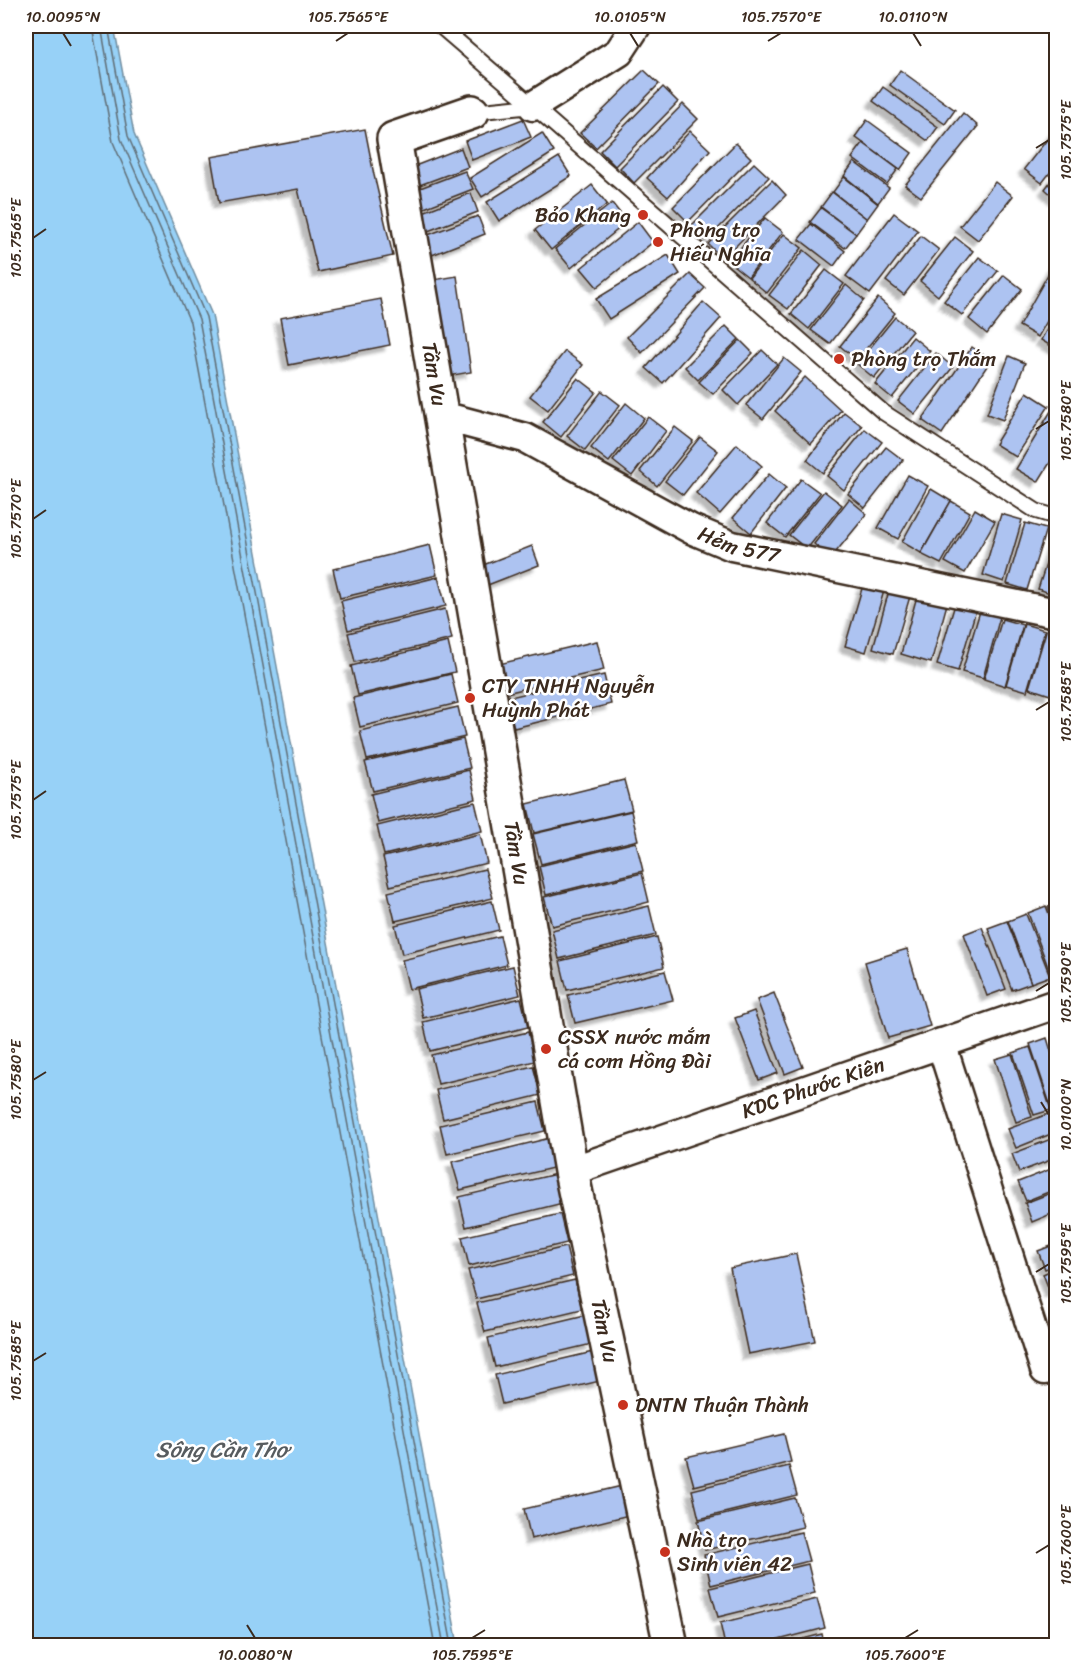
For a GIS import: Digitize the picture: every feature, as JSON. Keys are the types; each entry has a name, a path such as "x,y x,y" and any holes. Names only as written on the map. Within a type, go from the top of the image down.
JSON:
{"street":[{"path":"533,106 619,52 636,26"},
{"name":"Tầm Vu","path":"472,112 394,139 571,1171 671,1646"},
{"name":"Hẻm 577","path":"442,416 525,438 691,529 732,546 1056,613"},
{"name":"KDC Phước Kiên","path":"571,1171 1056,1004"},
{"path":"941,1044 1044,1370"}],"lane":[{"path":"440,26 883,412 1036,512 1056,517"},
{"path":"472,112 533,106"}],"water":[{"name":"Sông Cần Thơ","path":"26,26 114,26 134,134 212,315 458,1645 26,1645"}],"building":[{"path":"644,70 659,84 596,148 580,133"},
{"path":"900,70 955,110 945,124 890,85"},
{"path":"663,87 678,102 615,166 600,151"},
{"path":"883,87 938,127 928,141 873,101"},
{"path":"683,104 698,119 634,183 620,168"},
{"path":"963,113 978,126 921,197 905,185"},
{"path":"523,119 531,137 472,160 465,141"},
{"path":"867,120 912,153 900,170 855,137"},
{"path":"1056,128 1056,165 1042,183 1024,169"},
{"path":"365,129 393,256 318,272 298,189 219,203 211,157"},
{"path":"690,131 710,150 668,197 647,178"},
{"path":"542,133 554,152 482,197 470,178"},
{"path":"736,143 751,158 688,222 673,207"},
{"path":"863,143 898,169 887,184 852,158"},
{"path":"461,148 468,167 409,189 402,171"},
{"path":"559,157 571,176 499,221 487,202"},
{"path":"854,162 889,188 878,203 844,176"},
{"path":"754,163 769,177 706,241 691,226"},
{"path":"465,171 473,189 414,212 407,193"},
{"path":"1056,174 1056,199 1045,189"},
{"path":"844,177 878,204 867,219 833,192"},
{"path":"772,180 786,195 723,259 708,244"},
{"path":"995,182 1013,196 978,240 960,226"},
{"path":"592,185 607,204 551,250 535,230"},
{"path":"832,192 867,219 856,234 821,207"},
{"path":"471,193 478,212 420,234 413,216"},
{"path":"612,203 627,222 571,268 555,249"},
{"path":"821,208 856,234 845,248 810,222"},
{"path":"894,213 918,231 870,294 846,276"},
{"path":"478,216 485,234 427,257 420,238"},
{"path":"765,218 783,232 748,277 729,262"},
{"path":"638,222 653,242 597,287 581,268"},
{"path":"811,224 845,251 834,266 799,239"},
{"path":"784,234 802,248 767,293 749,278"},
{"path":"921,236 939,250 904,295 886,281"},
{"path":"955,237 973,251 938,296 920,281"},
{"path":"804,250 822,265 788,309 769,295"},
{"path":"668,255 680,274 609,319 596,299"},
{"path":"979,257 998,271 962,315 944,301"},
{"path":"1056,260 1056,305 1038,337 1019,326"},
{"path":"826,270 844,284 809,329 791,314"},
{"path":"690,274 705,288 642,353 627,337"},
{"path":"1004,275 1022,289 987,334 969,319"},
{"path":"457,276 471,372 448,376 433,280"},
{"path":"846,285 864,300 830,344 811,330"},
{"path":"878,298 895,313 857,360 840,346"},
{"path":"381,299 390,345 289,365 280,318"},
{"path":"703,302 721,318 663,383 646,368"},
{"path":"1056,313 1056,349 1041,340"},
{"path":"895,317 912,331 874,378 857,364"},
{"path":"726,326 739,339 698,380 685,367"},
{"path":"913,337 930,351 892,398 875,384"},
{"path":"740,340 753,353 713,394 699,382"},
{"path":"972,347 991,360 942,434 922,420"},
{"path":"762,350 777,364 738,405 723,390"},
{"path":"565,351 583,365 548,410 530,396"},
{"path":"936,353 953,367 915,414 898,401"},
{"path":"1009,356 1025,363 1003,420 987,414"},
{"path":"784,358 801,372 763,419 746,405"},
{"path":"805,377 841,410 811,444 775,411"},
{"path":"578,378 596,392 561,437 543,422"},
{"path":"602,391 620,405 585,450 567,436"},
{"path":"1027,392 1049,406 1016,457 995,444"},
{"path":"626,403 644,418 609,462 591,448"},
{"path":"1051,411 1056,414 1056,453 1038,482 1016,469"},
{"path":"844,412 862,426 823,473 807,460"},
{"path":"648,417 666,431 632,476 613,461"},
{"path":"675,427 693,441 657,486 640,471"},
{"path":"865,429 882,442 844,490 827,476"},
{"path":"700,437 718,451 683,495 665,481"},
{"path":"737,444 762,466 720,514 696,493"},
{"path":"886,447 903,460 865,508 848,494"},
{"path":"769,474 786,488 751,533 733,518"},
{"path":"908,475 928,486 898,539 878,528"},
{"path":"801,479 820,493 785,537 767,523"},
{"path":"931,489 951,501 921,553 902,542"},
{"path":"824,491 842,505 807,549 789,535"},
{"path":"849,499 867,514 831,558 814,544"},
{"path":"951,501 970,512 941,564 921,554"},
{"path":"975,509 995,521 965,573 945,562"},
{"path":"1001,514 1022,520 1004,582 983,575"},
{"path":"1025,523 1046,529 1027,590 1007,584"},
{"path":"1056,533 1056,595 1038,589"},
{"path":"430,545 437,575 340,598 333,569"},
{"path":"532,546 539,565 480,588 473,569"},
{"path":"438,577 446,606 348,630 341,601"},
{"path":"863,585 884,591 866,652 845,646"},
{"path":"890,587 911,593 893,654 873,648"},
{"path":"917,596 947,604 931,663 901,654"},
{"path":"955,604 976,610 958,671 937,665"},
{"path":"445,609 452,639 355,662 348,633"},
{"path":"980,611 1000,617 983,678 962,672"},
{"path":"1002,619 1023,625 1005,686 984,679"},
{"path":"1024,624 1045,630 1027,691 1006,685"},
{"path":"1047,628 1056,630 1056,672 1050,695 1029,688"},
{"path":"597,641 604,670 506,693 499,664"},
{"path":"448,642 455,672 358,695 351,666"},
{"path":"451,674 458,703 360,727 353,698"},
{"path":"604,675 611,704 514,728 506,698"},
{"path":"458,707 465,737 367,760 360,731"},
{"path":"463,739 470,768 373,791 365,762"},
{"path":"469,770 476,799 378,823 371,794"},
{"path":"624,780 632,810 534,833 527,804"},
{"path":"475,802 482,831 384,855 377,826"},
{"path":"631,811 638,840 541,864 533,834"},
{"path":"480,834 487,863 390,886 383,857"},
{"path":"636,842 643,871 546,895 539,866"},
{"path":"485,869 493,898 395,921 388,892"},
{"path":"642,873 649,902 552,926 544,897"},
{"path":"492,901 499,930 402,954 395,925"},
{"path":"1056,904 1056,928 1048,907"},
{"path":"649,906 656,935 559,959 552,930"},
{"path":"1046,906 1056,933 1056,973 1051,975 1028,913"},
{"path":"1026,914 1050,976 1031,983 1008,921"},
{"path":"1007,921 1031,983 1012,990 988,928"},
{"path":"982,927 1006,989 987,996 964,934"},
{"path":"500,936 507,965 409,989 402,960"},
{"path":"657,937 664,967 567,990 560,961"},
{"path":"907,949 930,1026 888,1038 865,962"},
{"path":"513,966 520,995 423,1018 416,989"},
{"path":"665,971 673,1000 575,1023 568,995"},
{"path":"774,993 803,1067 785,1074 757,1000"},
{"path":"521,998 528,1027 430,1051 423,1022"},
{"path":"754,1011 778,1073 759,1080 735,1018"},
{"path":"528,1032 535,1061 438,1084 431,1055"},
{"path":"1047,1038 1056,1067 1056,1105 1051,1107 1030,1044"},
{"path":"1030,1047 1051,1110 1034,1115 1013,1053"},
{"path":"1012,1054 1032,1117 1016,1122 995,1059"},
{"path":"533,1066 541,1095 443,1119 436,1090"},
{"path":"538,1102 545,1131 447,1154 440,1125"},
{"path":"1056,1111 1056,1132 1016,1148 1008,1129"},
{"path":"1056,1137 1056,1158 1019,1172 1012,1154"},
{"path":"550,1138 557,1167 460,1190 452,1162"},
{"path":"1056,1167 1056,1189 1026,1201 1018,1182"},
{"path":"556,1174 563,1203 466,1227 459,1197"},
{"path":"1056,1191 1056,1212 1032,1222 1025,1203"},
{"path":"560,1214 567,1243 469,1266 462,1237"},
{"path":"1056,1244 1056,1265 1045,1269 1038,1251"},
{"path":"566,1247 573,1276 476,1299 468,1270"},
{"path":"796,1254 815,1341 748,1354 730,1268"},
{"path":"1056,1268 1056,1290 1050,1292 1043,1274"},
{"path":"575,1280 582,1309 485,1332 477,1303"},
{"path":"585,1315 592,1344 495,1367 488,1338"},
{"path":"593,1352 600,1381 502,1404 495,1375"},
{"path":"784,1434 791,1462 694,1486 686,1457"},
{"path":"789,1466 797,1495 699,1519 692,1490"},
{"path":"622,1486 629,1515 531,1539 524,1509"},
{"path":"795,1498 803,1527 705,1550 698,1521"},
{"path":"801,1532 809,1561 711,1585 704,1555"},
{"path":"808,1564 815,1593 718,1617 710,1588"},
{"path":"817,1599 825,1628 755,1646 725,1646 720,1623"},
{"path":"822,1634 825,1646 776,1646"}],"place":[{"name":"Bảo Khang","path":"643,215"},
{"name":"Phòng trọ Hiếu Nghĩa","path":"658,242"},
{"name":"Phòng trọ Thắm","path":"839,359"},
{"name":"CTY TNHH Nguyễn Huỳnh Phát","path":"470,698"},
{"name":"CSSX nước mắm cá cơm Hồng Đài","path":"546,1049"},
{"name":"DNTN Thuận Thành","path":"623,1405"},
{"name":"Nhà trọ Sinh viên 42","path":"665,1552"}]}
